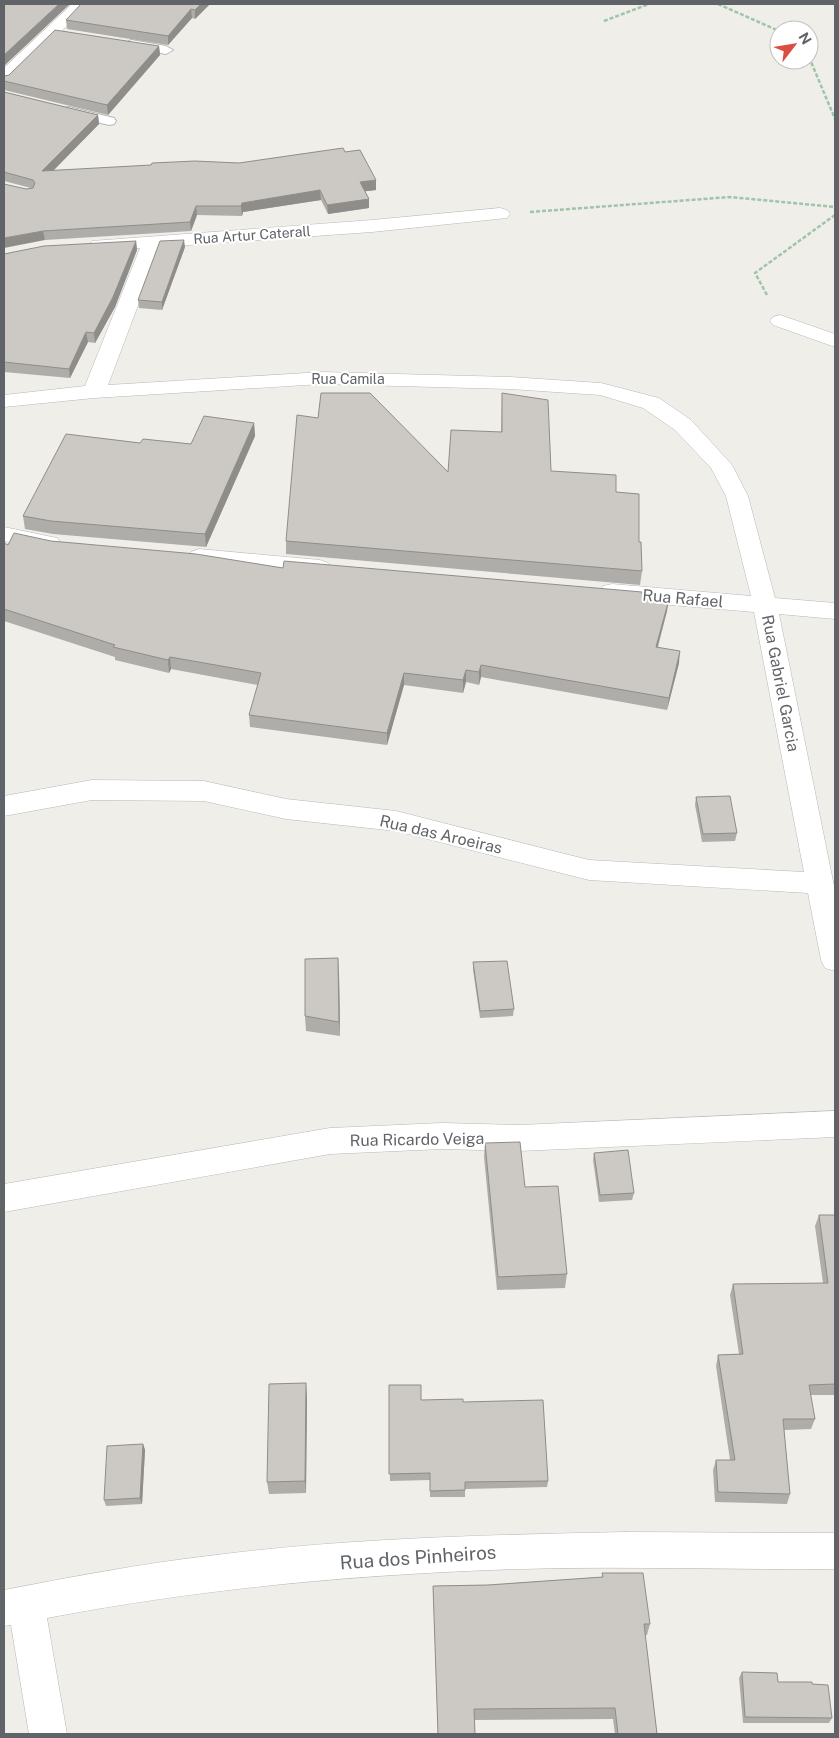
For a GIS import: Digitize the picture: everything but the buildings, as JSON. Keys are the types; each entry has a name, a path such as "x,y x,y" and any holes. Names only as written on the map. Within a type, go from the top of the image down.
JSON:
{"street":[{"path":"4,78 81,4"},
{"name":"Rua Artur Caterall","path":"84,245 372,226 500,214"},
{"path":"94,392 152,242"},
{"path":"780,321 835,341"},
{"name":"Rua Camila","path":"4,401 94,392 322,378 510,382 601,389 651,403 684,425"},
{"name":"Rua Gabriel Garcia","path":"684,425 721,464 737,496 765,605 835,960"},
{"path":"4,534 73,545"},
{"path":"181,555 338,570"},
{"name":"Rua Rafael","path":"586,590 835,612"},
{"name":"Rua das Aroeiras","path":"4,806 92,790 204,791 286,809 396,821 589,870 819,883"},
{"name":"Rua Ricardo Veiga","path":"4,1198 330,1141 442,1136 519,1138 835,1124"},
{"name":"Rua dos Pinheiros","path":"15,1605 111,1586 220,1571 477,1553 675,1548 835,1551"},
{"path":"15,1605 48,1734"}],"lane":[{"path":"51,32 70,35"},
{"path":"118,42 166,50"},
{"path":"52,107 109,121"}],"path":[{"path":"604,21 649,4"},
{"path":"718,4 769,27"},
{"path":"814,70 835,119"},
{"path":"500,214 730,197 835,207"},
{"path":"780,321 755,273 835,215"}]}
